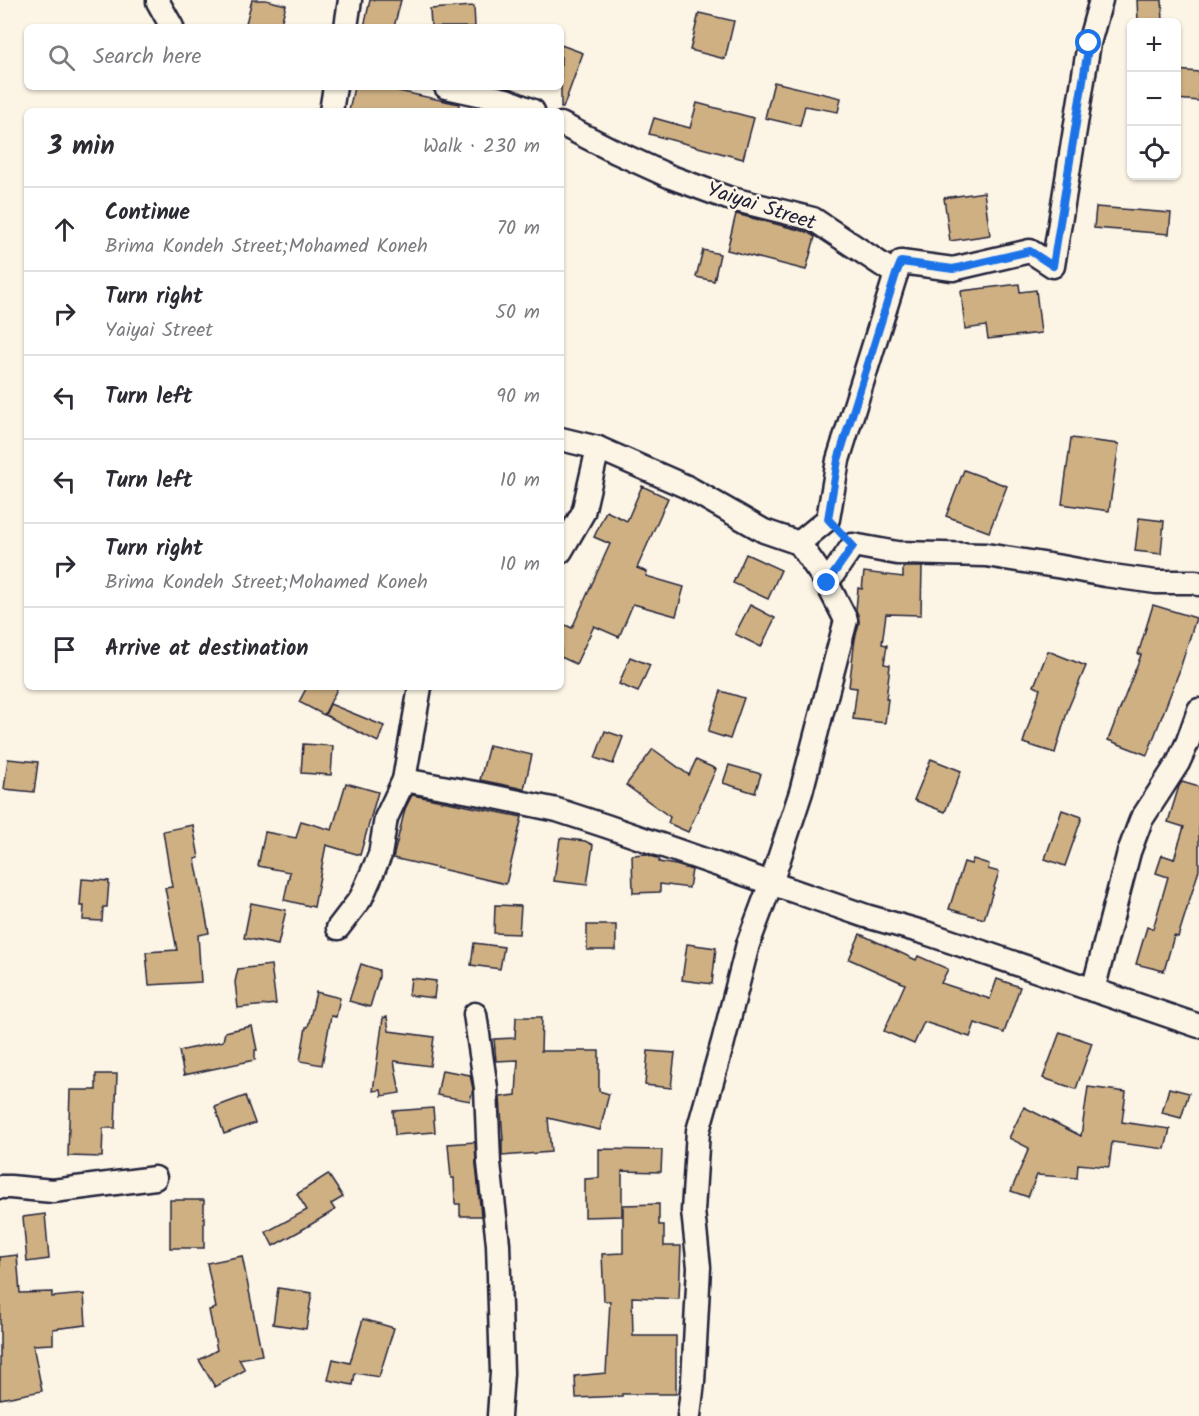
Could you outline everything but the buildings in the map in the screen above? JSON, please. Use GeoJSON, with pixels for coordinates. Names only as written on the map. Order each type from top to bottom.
{"type":"FeatureCollection","features":[{"type":"Feature","properties":{"kind":"street"},"geometry":{"type":"LineString","coordinates":[[158,0],[170,24]]}},
{"type":"Feature","properties":{"kind":"street"},"geometry":{"type":"LineString","coordinates":[[346,24],[350,0]]}},
{"type":"Feature","properties":{"kind":"street"},"geometry":{"type":"LineString","coordinates":[[800,543],[828,519],[838,460],[901,262],[953,269],[1030,251],[1053,266],[1089,43],[1101,0]]}},
{"type":"Feature","properties":{"kind":"street"},"geometry":{"type":"LineString","coordinates":[[332,108],[334,90]]}},
{"type":"Feature","properties":{"kind":"street"},"geometry":{"type":"LineString","coordinates":[[460,90],[506,100],[526,108]]}},
{"type":"Feature","properties":{"kind":"street","name":"Yaiyai Street"},"geometry":{"type":"LineString","coordinates":[[564,126],[671,177],[728,198],[813,219],[896,274]]}},
{"type":"Feature","properties":{"kind":"street"},"geometry":{"type":"LineString","coordinates":[[564,440],[598,448],[687,487],[764,531],[800,543],[827,583],[846,620],[801,792],[748,944],[698,1131],[693,1211],[699,1267],[689,1416]]}},
{"type":"Feature","properties":{"kind":"street"},"geometry":{"type":"LineString","coordinates":[[564,546],[583,513],[598,448]]}},
{"type":"Feature","properties":{"kind":"street"},"geometry":{"type":"LineString","coordinates":[[828,519],[853,546],[897,553],[987,555],[1116,577],[1199,584]]}},
{"type":"Feature","properties":{"kind":"street"},"geometry":{"type":"LineString","coordinates":[[827,583],[853,546]]}},
{"type":"Feature","properties":{"kind":"street"},"geometry":{"type":"LineString","coordinates":[[338,928],[361,898],[380,855],[386,818],[404,780],[419,690]]}},
{"type":"Feature","properties":{"kind":"street"},"geometry":{"type":"LineString","coordinates":[[1093,990],[1129,852],[1141,820],[1178,763],[1199,710]]}},
{"type":"Feature","properties":{"kind":"street"},"geometry":{"type":"LineString","coordinates":[[404,780],[558,810],[866,916],[926,933],[1199,1026]]}},
{"type":"Feature","properties":{"kind":"street"},"geometry":{"type":"LineString","coordinates":[[475,1014],[486,1088],[489,1163],[498,1244],[501,1373],[499,1416]]}},
{"type":"Feature","properties":{"kind":"street"},"geometry":{"type":"LineString","coordinates":[[0,1187],[53,1191],[155,1178]]}},
{"type":"Feature","properties":{"kind":"route"},"geometry":{"type":"LineString","coordinates":[[827,583],[853,546],[828,519],[838,460],[901,262],[953,269],[1030,251],[1053,266],[1089,43]]}}]}
